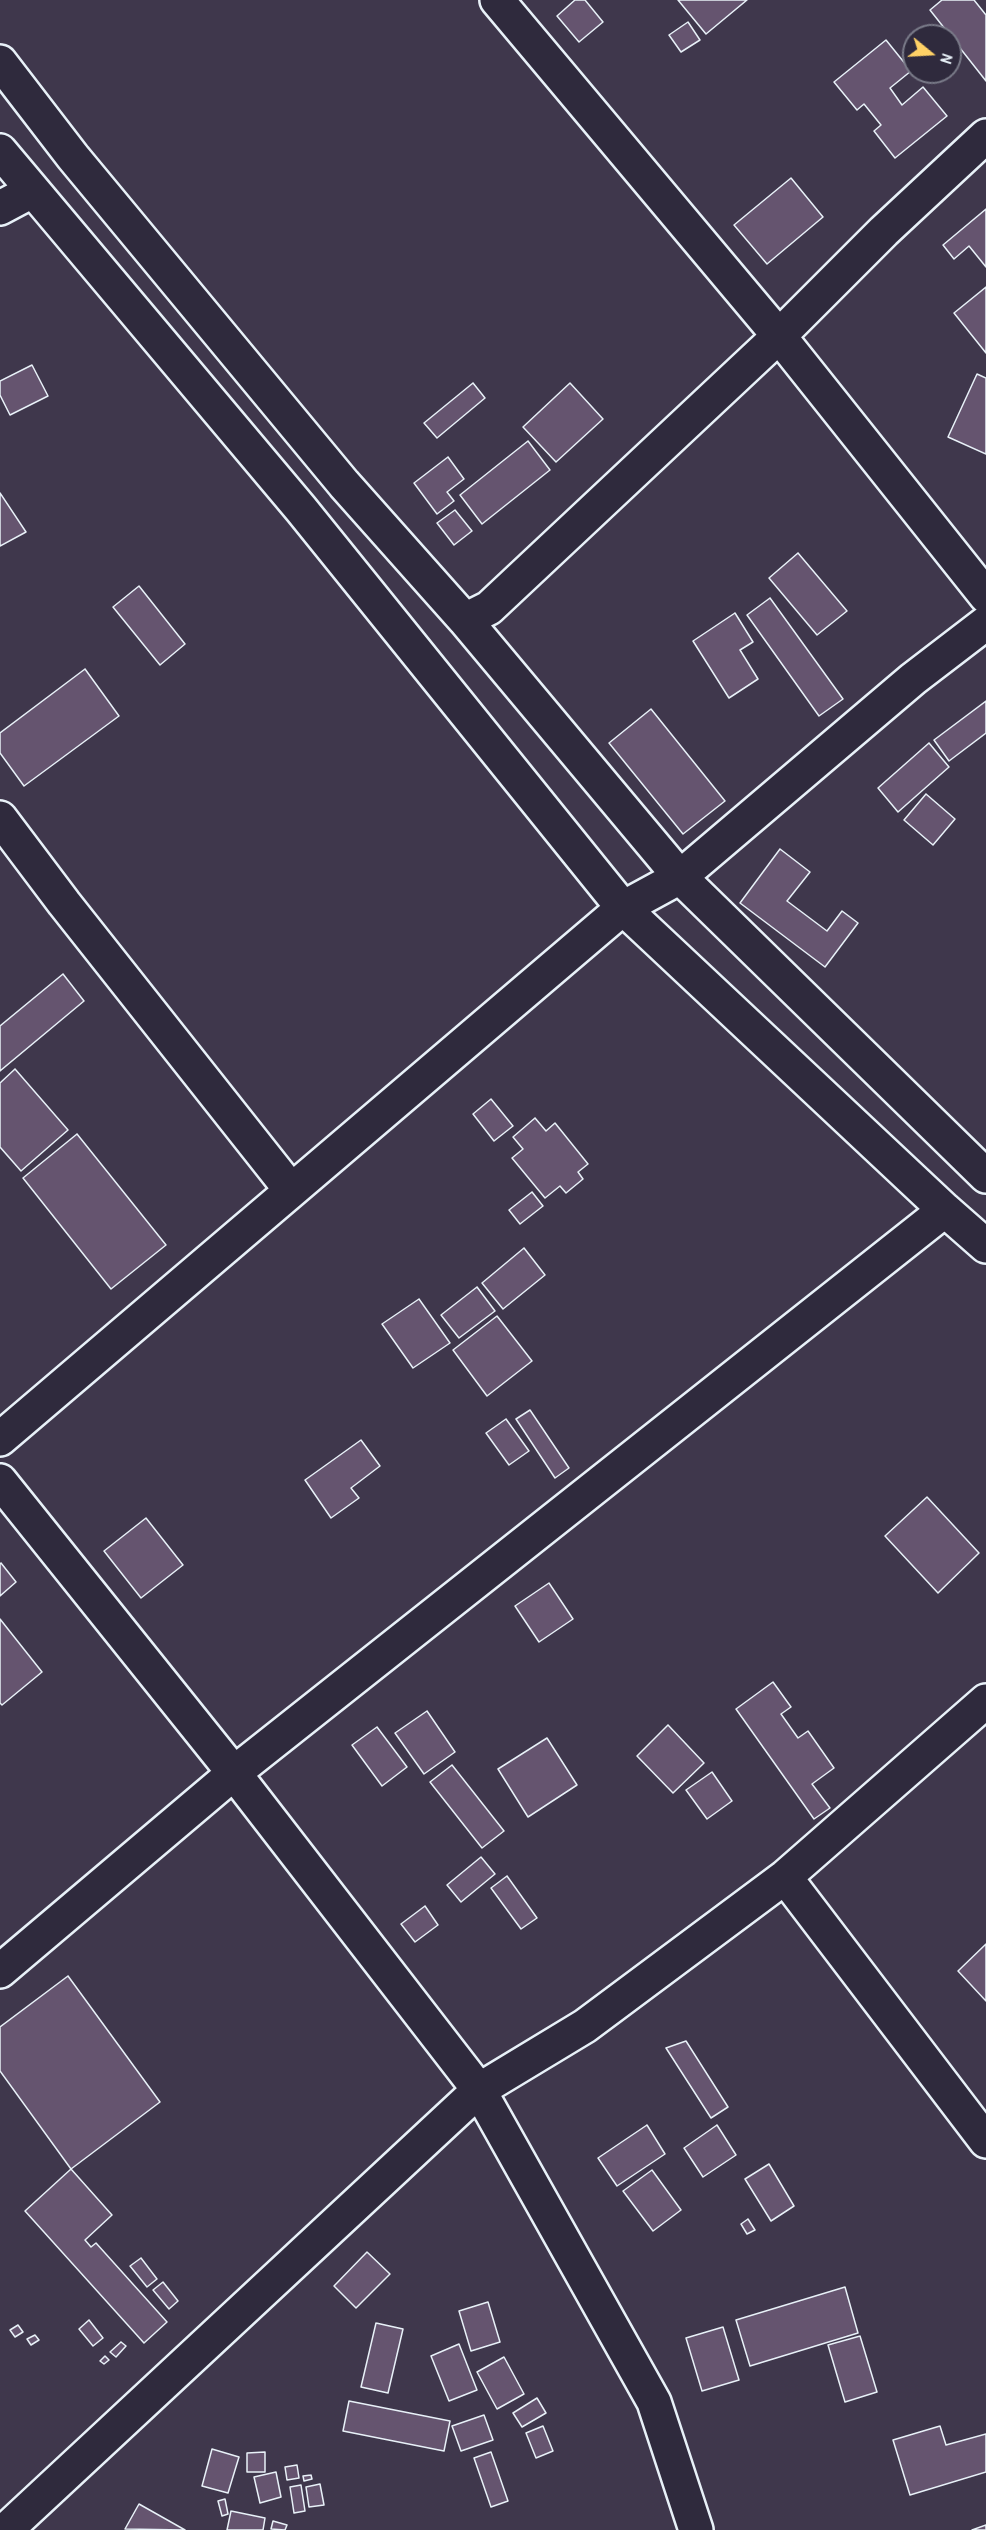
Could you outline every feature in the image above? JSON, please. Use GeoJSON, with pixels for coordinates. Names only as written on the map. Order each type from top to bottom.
{"type":"FeatureCollection","features":[{"type":"Feature","properties":{"kind":"street"},"geometry":{"type":"LineString","coordinates":[[497,0],[779,336],[986,596]]}},
{"type":"Feature","properties":{"kind":"street"},"geometry":{"type":"LineString","coordinates":[[0,62],[73,157],[344,484],[465,620],[680,877],[986,1176]]}},
{"type":"Feature","properties":{"kind":"street"},"geometry":{"type":"LineString","coordinates":[[465,620],[489,608],[779,336],[884,231],[986,136]]}},
{"type":"Feature","properties":{"kind":"street"},"geometry":{"type":"LineString","coordinates":[[0,151],[301,509],[623,908],[986,1246]]}},
{"type":"Feature","properties":{"kind":"street"},"geometry":{"type":"LineString","coordinates":[[0,208],[32,191]]}},
{"type":"Feature","properties":{"kind":"street"},"geometry":{"type":"LineString","coordinates":[[0,1439],[623,908],[680,877],[913,679],[986,623]]}},
{"type":"Feature","properties":{"kind":"street"},"geometry":{"type":"LineString","coordinates":[[0,818],[71,912],[291,1190]]}},
{"type":"Feature","properties":{"kind":"street"},"geometry":{"type":"LineString","coordinates":[[0,1971],[234,1773],[945,1210]]}},
{"type":"Feature","properties":{"kind":"street"},"geometry":{"type":"LineString","coordinates":[[0,1481],[234,1773],[479,2090],[654,2402],[696,2530]]}},
{"type":"Feature","properties":{"kind":"street"},"geometry":{"type":"LineString","coordinates":[[6,2530],[479,2090],[585,2026],[785,1877],[986,1701]]}},
{"type":"Feature","properties":{"kind":"street"},"geometry":{"type":"LineString","coordinates":[[785,1877],[986,2140]]}},
{"type":"Feature","properties":{"kind":"building"},"geometry":{"type":"Polygon","coordinates":[[[575,0],[585,0],[603,22],[579,42],[557,16],[575,0]]]}},
{"type":"Feature","properties":{"kind":"building"},"geometry":{"type":"Polygon","coordinates":[[[678,0],[747,0],[706,34],[678,0]]]}},
{"type":"Feature","properties":{"kind":"building"},"geometry":{"type":"Polygon","coordinates":[[[942,0],[974,0],[986,15],[986,81],[962,51],[962,24],[941,24],[930,10],[942,0]]]}},
{"type":"Feature","properties":{"kind":"building"},"geometry":{"type":"Polygon","coordinates":[[[688,22],[700,40],[681,52],[669,35],[688,22]]]}},
{"type":"Feature","properties":{"kind":"building"},"geometry":{"type":"Polygon","coordinates":[[[886,40],[902,60],[902,78],[890,88],[902,105],[923,87],[947,116],[895,158],[874,131],[881,125],[864,104],[857,110],[834,82],[886,40]]]}},
{"type":"Feature","properties":{"kind":"building"},"geometry":{"type":"Polygon","coordinates":[[[791,178],[823,217],[767,264],[734,225],[791,178]]]}},
{"type":"Feature","properties":{"kind":"building"},"geometry":{"type":"Polygon","coordinates":[[[986,209],[986,267],[969,246],[954,259],[943,245],[986,209]]]}},
{"type":"Feature","properties":{"kind":"building"},"geometry":{"type":"Polygon","coordinates":[[[986,287],[986,353],[954,313],[986,287]]]}},
{"type":"Feature","properties":{"kind":"building"},"geometry":{"type":"Polygon","coordinates":[[[32,365],[48,396],[10,415],[0,395],[0,381],[32,365]]]}},
{"type":"Feature","properties":{"kind":"building"},"geometry":{"type":"Polygon","coordinates":[[[977,374],[986,378],[986,454],[948,437],[977,374]]]}},
{"type":"Feature","properties":{"kind":"building"},"geometry":{"type":"Polygon","coordinates":[[[473,383],[485,398],[437,438],[424,423],[473,383]]]}},
{"type":"Feature","properties":{"kind":"building"},"geometry":{"type":"Polygon","coordinates":[[[570,383],[603,419],[556,462],[523,427],[570,383]]]}},
{"type":"Feature","properties":{"kind":"building"},"geometry":{"type":"Polygon","coordinates":[[[528,441],[550,470],[482,524],[460,495],[528,441]]]}},
{"type":"Feature","properties":{"kind":"building"},"geometry":{"type":"Polygon","coordinates":[[[448,457],[464,479],[447,492],[454,501],[437,514],[414,483],[448,457]]]}},
{"type":"Feature","properties":{"kind":"building"},"geometry":{"type":"Polygon","coordinates":[[[0,493],[26,532],[0,546],[0,493]]]}},
{"type":"Feature","properties":{"kind":"building"},"geometry":{"type":"Polygon","coordinates":[[[455,510],[472,531],[454,545],[437,523],[455,510]]]}},
{"type":"Feature","properties":{"kind":"building"},"geometry":{"type":"Polygon","coordinates":[[[798,553],[847,611],[817,635],[769,578],[798,553]]]}},
{"type":"Feature","properties":{"kind":"building"},"geometry":{"type":"Polygon","coordinates":[[[139,586],[185,644],[160,665],[113,607],[139,586]]]}},
{"type":"Feature","properties":{"kind":"building"},"geometry":{"type":"Polygon","coordinates":[[[770,598],[843,699],[819,716],[747,615],[770,598]]]}},
{"type":"Feature","properties":{"kind":"building"},"geometry":{"type":"Polygon","coordinates":[[[735,613],[753,642],[740,650],[758,679],[729,698],[693,641],[735,613]]]}},
{"type":"Feature","properties":{"kind":"building"},"geometry":{"type":"Polygon","coordinates":[[[85,669],[119,716],[24,786],[0,753],[0,733],[85,669]]]}},
{"type":"Feature","properties":{"kind":"building"},"geometry":{"type":"Polygon","coordinates":[[[986,701],[986,733],[949,761],[934,740],[986,701]]]}},
{"type":"Feature","properties":{"kind":"building"},"geometry":{"type":"Polygon","coordinates":[[[651,709],[725,801],[683,834],[609,743],[651,709]]]}},
{"type":"Feature","properties":{"kind":"building"},"geometry":{"type":"Polygon","coordinates":[[[929,743],[949,767],[898,812],[878,788],[929,743]]]}},
{"type":"Feature","properties":{"kind":"building"},"geometry":{"type":"Polygon","coordinates":[[[926,794],[955,819],[933,845],[904,820],[926,794]]]}},
{"type":"Feature","properties":{"kind":"building"},"geometry":{"type":"Polygon","coordinates":[[[780,849],[810,872],[787,901],[827,931],[842,911],[858,923],[825,967],[740,903],[780,849]]]}},
{"type":"Feature","properties":{"kind":"building"},"geometry":{"type":"Polygon","coordinates":[[[63,974],[84,1001],[0,1071],[0,1026],[63,974]]]}},
{"type":"Feature","properties":{"kind":"building"},"geometry":{"type":"Polygon","coordinates":[[[15,1069],[68,1130],[21,1171],[0,1147],[0,1083],[15,1069]]]}},
{"type":"Feature","properties":{"kind":"building"},"geometry":{"type":"Polygon","coordinates":[[[491,1099],[513,1126],[494,1141],[473,1114],[491,1099]]]}},
{"type":"Feature","properties":{"kind":"building"},"geometry":{"type":"Polygon","coordinates":[[[535,1118],[546,1131],[555,1123],[588,1164],[578,1172],[583,1179],[566,1193],[560,1186],[545,1198],[512,1158],[523,1149],[513,1137],[535,1118]]]}},
{"type":"Feature","properties":{"kind":"building"},"geometry":{"type":"Polygon","coordinates":[[[77,1134],[166,1245],[111,1289],[23,1178],[77,1134]]]}},
{"type":"Feature","properties":{"kind":"building"},"geometry":{"type":"Polygon","coordinates":[[[532,1192],[543,1206],[520,1224],[509,1210],[532,1192]]]}},
{"type":"Feature","properties":{"kind":"building"},"geometry":{"type":"Polygon","coordinates":[[[524,1248],[545,1275],[503,1309],[482,1283],[524,1248]]]}},
{"type":"Feature","properties":{"kind":"building"},"geometry":{"type":"Polygon","coordinates":[[[477,1287],[495,1311],[459,1338],[441,1315],[477,1287]]]}},
{"type":"Feature","properties":{"kind":"building"},"geometry":{"type":"Polygon","coordinates":[[[419,1299],[450,1343],[413,1368],[382,1324],[419,1299]]]}},
{"type":"Feature","properties":{"kind":"building"},"geometry":{"type":"Polygon","coordinates":[[[497,1316],[532,1361],[487,1396],[453,1350],[497,1316]]]}},
{"type":"Feature","properties":{"kind":"building"},"geometry":{"type":"Polygon","coordinates":[[[530,1410],[569,1468],[555,1478],[516,1419],[530,1410]]]}},
{"type":"Feature","properties":{"kind":"building"},"geometry":{"type":"Polygon","coordinates":[[[506,1419],[529,1451],[509,1465],[486,1433],[506,1419]]]}},
{"type":"Feature","properties":{"kind":"building"},"geometry":{"type":"Polygon","coordinates":[[[361,1440],[380,1466],[351,1488],[359,1498],[331,1518],[305,1480],[361,1440]]]}},
{"type":"Feature","properties":{"kind":"building"},"geometry":{"type":"Polygon","coordinates":[[[927,1497],[979,1553],[938,1593],[885,1536],[927,1497]]]}},
{"type":"Feature","properties":{"kind":"building"},"geometry":{"type":"Polygon","coordinates":[[[146,1518],[183,1565],[141,1598],[104,1551],[146,1518]]]}},
{"type":"Feature","properties":{"kind":"building"},"geometry":{"type":"Polygon","coordinates":[[[0,1564],[16,1582],[0,1596],[0,1564]]]}},
{"type":"Feature","properties":{"kind":"building"},"geometry":{"type":"Polygon","coordinates":[[[549,1583],[573,1619],[539,1642],[515,1606],[549,1583]]]}},
{"type":"Feature","properties":{"kind":"building"},"geometry":{"type":"Polygon","coordinates":[[[0,1619],[42,1672],[2,1705],[0,1703],[0,1619]]]}},
{"type":"Feature","properties":{"kind":"building"},"geometry":{"type":"Polygon","coordinates":[[[773,1682],[791,1707],[781,1714],[798,1738],[808,1731],[834,1768],[812,1784],[830,1808],[814,1819],[736,1709],[773,1682]]]}},
{"type":"Feature","properties":{"kind":"building"},"geometry":{"type":"Polygon","coordinates":[[[427,1711],[455,1752],[424,1774],[395,1733],[427,1711]]]}},
{"type":"Feature","properties":{"kind":"building"},"geometry":{"type":"Polygon","coordinates":[[[668,1725],[704,1763],[673,1793],[637,1756],[668,1725]]]}},
{"type":"Feature","properties":{"kind":"building"},"geometry":{"type":"Polygon","coordinates":[[[377,1727],[407,1767],[382,1786],[352,1745],[377,1727]]]}},
{"type":"Feature","properties":{"kind":"building"},"geometry":{"type":"Polygon","coordinates":[[[547,1738],[577,1785],[528,1817],[498,1769],[547,1738]]]}},
{"type":"Feature","properties":{"kind":"building"},"geometry":{"type":"Polygon","coordinates":[[[452,1765],[504,1831],[482,1848],[430,1782],[452,1765]]]}},
{"type":"Feature","properties":{"kind":"building"},"geometry":{"type":"Polygon","coordinates":[[[712,1772],[732,1801],[707,1819],[686,1790],[712,1772]]]}},
{"type":"Feature","properties":{"kind":"building"},"geometry":{"type":"Polygon","coordinates":[[[481,1857],[495,1874],[461,1902],[447,1885],[481,1857]]]}},
{"type":"Feature","properties":{"kind":"building"},"geometry":{"type":"Polygon","coordinates":[[[507,1876],[537,1918],[521,1929],[491,1888],[507,1876]]]}},
{"type":"Feature","properties":{"kind":"building"},"geometry":{"type":"Polygon","coordinates":[[[425,1906],[438,1925],[415,1942],[401,1924],[425,1906]]]}},
{"type":"Feature","properties":{"kind":"building"},"geometry":{"type":"Polygon","coordinates":[[[986,1944],[986,2001],[958,1971],[986,1944]]]}},
{"type":"Feature","properties":{"kind":"building"},"geometry":{"type":"Polygon","coordinates":[[[68,1976],[160,2102],[71,2169],[0,2071],[0,2027],[68,1976]]]}},
{"type":"Feature","properties":{"kind":"building"},"geometry":{"type":"Polygon","coordinates":[[[686,2041],[728,2107],[711,2118],[666,2048],[686,2041]]]}},
{"type":"Feature","properties":{"kind":"building"},"geometry":{"type":"Polygon","coordinates":[[[647,2125],[665,2154],[617,2186],[598,2158],[647,2125]]]}},
{"type":"Feature","properties":{"kind":"building"},"geometry":{"type":"Polygon","coordinates":[[[717,2125],[736,2155],[703,2177],[684,2148],[717,2125]]]}},
{"type":"Feature","properties":{"kind":"building"},"geometry":{"type":"Polygon","coordinates":[[[769,2164],[794,2206],[771,2221],[745,2179],[769,2164]]]}},
{"type":"Feature","properties":{"kind":"building"},"geometry":{"type":"Polygon","coordinates":[[[71,2169],[112,2215],[85,2240],[91,2247],[96,2243],[167,2322],[144,2343],[25,2211],[71,2169]]]}},
{"type":"Feature","properties":{"kind":"building"},"geometry":{"type":"Polygon","coordinates":[[[652,2170],[681,2210],[653,2231],[623,2191],[652,2170]]]}},
{"type":"Feature","properties":{"kind":"building"},"geometry":{"type":"Polygon","coordinates":[[[748,2219],[755,2230],[747,2234],[741,2224],[748,2219]]]}},
{"type":"Feature","properties":{"kind":"building"},"geometry":{"type":"Polygon","coordinates":[[[367,2252],[390,2274],[356,2308],[334,2286],[367,2252]]]}},
{"type":"Feature","properties":{"kind":"building"},"geometry":{"type":"Polygon","coordinates":[[[141,2258],[157,2279],[147,2287],[130,2266],[141,2258]]]}},
{"type":"Feature","properties":{"kind":"building"},"geometry":{"type":"Polygon","coordinates":[[[163,2282],[178,2301],[169,2309],[153,2290],[163,2282]]]}},
{"type":"Feature","properties":{"kind":"building"},"geometry":{"type":"Polygon","coordinates":[[[845,2287],[858,2333],[750,2366],[736,2320],[845,2287]]]}},
{"type":"Feature","properties":{"kind":"building"},"geometry":{"type":"Polygon","coordinates":[[[488,2302],[500,2342],[471,2351],[459,2311],[488,2302]]]}},
{"type":"Feature","properties":{"kind":"building"},"geometry":{"type":"Polygon","coordinates":[[[89,2320],[103,2338],[93,2346],[79,2329],[89,2320]]]}},
{"type":"Feature","properties":{"kind":"building"},"geometry":{"type":"Polygon","coordinates":[[[376,2323],[403,2329],[388,2393],[361,2387],[376,2323]]]}},
{"type":"Feature","properties":{"kind":"building"},"geometry":{"type":"Polygon","coordinates":[[[18,2325],[23,2332],[15,2337],[10,2330],[18,2325]]]}},
{"type":"Feature","properties":{"kind":"building"},"geometry":{"type":"Polygon","coordinates":[[[723,2327],[739,2380],[702,2391],[686,2338],[723,2327]]]}},
{"type":"Feature","properties":{"kind":"building"},"geometry":{"type":"Polygon","coordinates":[[[35,2335],[39,2340],[31,2345],[27,2339],[35,2335]]]}},
{"type":"Feature","properties":{"kind":"building"},"geometry":{"type":"Polygon","coordinates":[[[860,2336],[877,2392],[845,2402],[828,2345],[860,2336]]]}},
{"type":"Feature","properties":{"kind":"building"},"geometry":{"type":"Polygon","coordinates":[[[121,2342],[126,2346],[116,2357],[110,2352],[121,2342]]]}},
{"type":"Feature","properties":{"kind":"building"},"geometry":{"type":"Polygon","coordinates":[[[459,2344],[477,2390],[449,2401],[431,2356],[459,2344]]]}},
{"type":"Feature","properties":{"kind":"building"},"geometry":{"type":"Polygon","coordinates":[[[105,2356],[109,2360],[104,2364],[100,2361],[105,2356]]]}},
{"type":"Feature","properties":{"kind":"building"},"geometry":{"type":"Polygon","coordinates":[[[504,2357],[524,2394],[497,2409],[477,2372],[504,2357]]]}},
{"type":"Feature","properties":{"kind":"building"},"geometry":{"type":"Polygon","coordinates":[[[537,2398],[546,2413],[522,2427],[513,2413],[537,2398]]]}},
{"type":"Feature","properties":{"kind":"building"},"geometry":{"type":"Polygon","coordinates":[[[349,2401],[450,2421],[444,2451],[343,2431],[349,2401]]]}},
{"type":"Feature","properties":{"kind":"building"},"geometry":{"type":"Polygon","coordinates":[[[484,2415],[493,2440],[461,2451],[452,2426],[484,2415]]]}},
{"type":"Feature","properties":{"kind":"building"},"geometry":{"type":"Polygon","coordinates":[[[543,2426],[553,2451],[536,2458],[526,2433],[543,2426]]]}},
{"type":"Feature","properties":{"kind":"building"},"geometry":{"type":"Polygon","coordinates":[[[940,2426],[946,2445],[986,2434],[986,2472],[910,2495],[893,2440],[940,2426]]]}},
{"type":"Feature","properties":{"kind":"building"},"geometry":{"type":"Polygon","coordinates":[[[212,2449],[239,2457],[228,2493],[202,2486],[212,2449]]]}},
{"type":"Feature","properties":{"kind":"building"},"geometry":{"type":"Polygon","coordinates":[[[265,2452],[265,2472],[247,2472],[247,2453],[265,2452]]]}},
{"type":"Feature","properties":{"kind":"building"},"geometry":{"type":"Polygon","coordinates":[[[491,2452],[508,2501],[491,2507],[474,2458],[491,2452]]]}},
{"type":"Feature","properties":{"kind":"building"},"geometry":{"type":"Polygon","coordinates":[[[297,2465],[299,2478],[287,2480],[285,2467],[297,2465]]]}},
{"type":"Feature","properties":{"kind":"building"},"geometry":{"type":"Polygon","coordinates":[[[276,2472],[281,2497],[260,2503],[254,2477],[276,2472]]]}},
{"type":"Feature","properties":{"kind":"building"},"geometry":{"type":"Polygon","coordinates":[[[311,2475],[312,2479],[304,2481],[303,2476],[311,2475]]]}},
{"type":"Feature","properties":{"kind":"building"},"geometry":{"type":"Polygon","coordinates":[[[320,2484],[324,2505],[309,2507],[306,2487],[320,2484]]]}},
{"type":"Feature","properties":{"kind":"building"},"geometry":{"type":"Polygon","coordinates":[[[301,2485],[305,2511],[294,2513],[290,2487],[301,2485]]]}},
{"type":"Feature","properties":{"kind":"building"},"geometry":{"type":"Polygon","coordinates":[[[225,2499],[228,2514],[222,2516],[218,2501],[225,2499]]]}},
{"type":"Feature","properties":{"kind":"building"},"geometry":{"type":"Polygon","coordinates":[[[139,2504],[185,2530],[125,2529],[139,2504]]]}},
{"type":"Feature","properties":{"kind":"building"},"geometry":{"type":"Polygon","coordinates":[[[231,2511],[265,2518],[263,2530],[227,2530],[231,2511]]]}},
{"type":"Feature","properties":{"kind":"building"},"geometry":{"type":"Polygon","coordinates":[[[273,2521],[287,2525],[285,2530],[271,2529],[273,2521]]]}},
{"type":"Feature","properties":{"kind":"building"},"geometry":{"type":"Polygon","coordinates":[[[986,2525],[986,2530],[972,2530],[986,2525]]]}}]}
